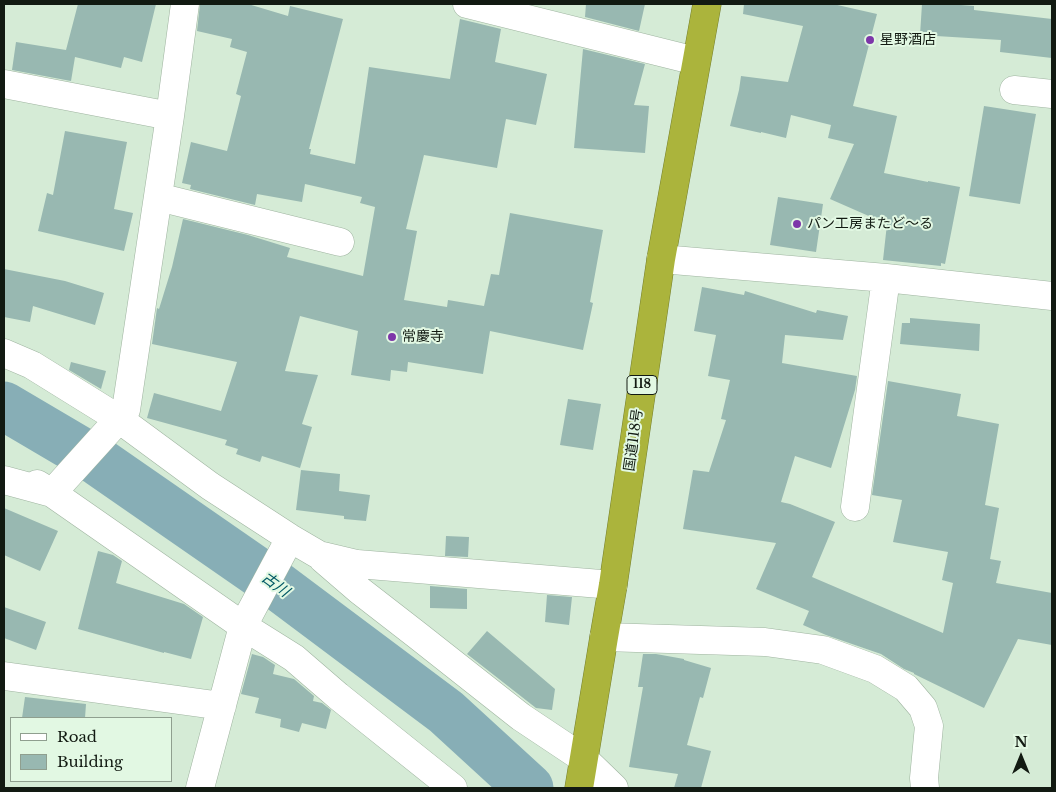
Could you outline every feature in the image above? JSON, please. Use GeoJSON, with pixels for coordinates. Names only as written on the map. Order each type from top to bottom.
{"type":"FeatureCollection","features":[{"type":"Feature","properties":{"kind":"highway","name":"国道118号"},"geometry":{"type":"LineString","coordinates":[[582,771],[613,585],[661,259],[707,4]]}},
{"type":"Feature","properties":{"kind":"street"},"geometry":{"type":"LineString","coordinates":[[52,493],[126,410],[185,4]]}},
{"type":"Feature","properties":{"kind":"street"},"geometry":{"type":"LineString","coordinates":[[467,4],[696,61]]}},
{"type":"Feature","properties":{"kind":"street"},"geometry":{"type":"LineString","coordinates":[[4,84],[170,116]]}},
{"type":"Feature","properties":{"kind":"street"},"geometry":{"type":"LineString","coordinates":[[1014,90],[1052,94]]}},
{"type":"Feature","properties":{"kind":"street"},"geometry":{"type":"LineString","coordinates":[[158,197],[340,242]]}},
{"type":"Feature","properties":{"kind":"street"},"geometry":{"type":"LineString","coordinates":[[661,259],[886,278],[1052,296]]}},
{"type":"Feature","properties":{"kind":"street"},"geometry":{"type":"LineString","coordinates":[[856,507],[886,278]]}},
{"type":"Feature","properties":{"kind":"street"},"geometry":{"type":"LineString","coordinates":[[4,352],[32,365],[119,420],[210,486],[319,555],[358,590],[521,718],[582,771],[614,788]]}},
{"type":"Feature","properties":{"kind":"street"},"geometry":{"type":"LineString","coordinates":[[4,463],[52,493],[243,626],[294,658],[338,696],[453,788]]}},
{"type":"Feature","properties":{"kind":"street"},"geometry":{"type":"LineString","coordinates":[[4,480],[52,493]]}},
{"type":"Feature","properties":{"kind":"street"},"geometry":{"type":"LineString","coordinates":[[200,788],[243,626],[290,538]]}},
{"type":"Feature","properties":{"kind":"street"},"geometry":{"type":"LineString","coordinates":[[319,555],[357,564],[613,585]]}},
{"type":"Feature","properties":{"kind":"street"},"geometry":{"type":"LineString","coordinates":[[604,637],[765,642],[823,650],[875,670],[906,688],[923,708],[930,726],[924,778],[926,788]]}},
{"type":"Feature","properties":{"kind":"street"},"geometry":{"type":"LineString","coordinates":[[4,676],[222,706]]}},
{"type":"Feature","properties":{"kind":"building"},"geometry":{"type":"Polygon","coordinates":[[[78,4],[156,4],[142,62],[124,57],[121,68],[75,57],[71,81],[12,70],[16,42],[66,50],[78,4]]]}},
{"type":"Feature","properties":{"kind":"building"},"geometry":{"type":"Polygon","coordinates":[[[200,4],[248,4],[288,16],[290,6],[343,19],[309,149],[311,149],[310,154],[355,164],[369,67],[450,79],[460,19],[501,29],[495,62],[547,74],[536,125],[506,119],[497,168],[424,155],[406,229],[417,231],[404,300],[447,307],[448,300],[484,306],[491,274],[499,275],[510,213],[603,230],[590,302],[593,303],[583,350],[490,331],[483,374],[408,362],[407,372],[391,370],[390,381],[351,375],[358,331],[300,316],[285,371],[318,375],[302,424],[312,427],[300,468],[262,456],[260,462],[236,454],[238,449],[225,445],[227,440],[147,418],[154,393],[221,411],[237,362],[152,344],[157,308],[159,309],[172,267],[183,219],[248,235],[290,248],[287,257],[363,276],[375,207],[360,203],[362,197],[305,184],[302,202],[257,194],[255,205],[190,189],[191,185],[182,183],[191,142],[227,151],[241,96],[236,94],[247,52],[230,47],[232,39],[197,31],[200,4]]]}},
{"type":"Feature","properties":{"kind":"building"},"geometry":{"type":"Polygon","coordinates":[[[586,4],[645,4],[639,31],[585,17],[586,4]]]}},
{"type":"Feature","properties":{"kind":"building"},"geometry":{"type":"Polygon","coordinates":[[[744,4],[833,4],[877,14],[853,106],[897,116],[884,173],[960,187],[945,264],[941,263],[941,266],[883,260],[887,224],[830,199],[854,144],[828,138],[831,125],[791,115],[786,138],[730,126],[741,76],[788,82],[803,26],[743,14],[744,4]]]}},
{"type":"Feature","properties":{"kind":"building"},"geometry":{"type":"Polygon","coordinates":[[[922,4],[974,6],[974,10],[1052,19],[1052,58],[1000,52],[1001,40],[920,35],[922,4]]]}},
{"type":"Feature","properties":{"kind":"building"},"geometry":{"type":"Polygon","coordinates":[[[583,49],[645,64],[634,105],[649,106],[645,153],[574,148],[583,49]]]}},
{"type":"Feature","properties":{"kind":"building"},"geometry":{"type":"Polygon","coordinates":[[[984,106],[1036,114],[1020,204],[969,196],[984,106]]]}},
{"type":"Feature","properties":{"kind":"building"},"geometry":{"type":"Polygon","coordinates":[[[65,131],[127,142],[114,209],[133,213],[124,251],[38,231],[47,193],[53,195],[65,131]]]}},
{"type":"Feature","properties":{"kind":"building","name":"パン工房またど～る"},"geometry":{"type":"Polygon","coordinates":[[[778,197],[823,204],[816,252],[770,245],[778,197]]]}},
{"type":"Feature","properties":{"kind":"building"},"geometry":{"type":"Polygon","coordinates":[[[4,269],[65,281],[104,293],[95,325],[33,306],[30,322],[4,317],[4,269]]]}},
{"type":"Feature","properties":{"kind":"building"},"geometry":{"type":"Polygon","coordinates":[[[702,287],[744,295],[745,291],[816,313],[817,310],[848,316],[843,340],[785,335],[782,363],[857,376],[855,390],[831,468],[795,456],[781,502],[835,522],[812,577],[943,633],[953,583],[942,580],[948,552],[893,542],[902,500],[872,495],[888,381],[961,394],[957,416],[999,424],[985,505],[999,508],[990,559],[1001,561],[996,583],[1052,593],[1052,645],[1018,639],[984,708],[904,669],[881,654],[803,625],[809,611],[756,589],[776,543],[683,529],[693,470],[709,472],[726,420],[721,419],[730,380],[708,376],[716,335],[694,331],[702,287]]]}},
{"type":"Feature","properties":{"kind":"building"},"geometry":{"type":"Polygon","coordinates":[[[910,318],[980,324],[979,351],[900,344],[902,323],[910,323],[910,318]]]}},
{"type":"Feature","properties":{"kind":"building"},"geometry":{"type":"Polygon","coordinates":[[[71,362],[106,371],[101,389],[69,370],[71,362]]]}},
{"type":"Feature","properties":{"kind":"building"},"geometry":{"type":"Polygon","coordinates":[[[568,399],[601,404],[593,450],[560,445],[568,399]]]}},
{"type":"Feature","properties":{"kind":"building"},"geometry":{"type":"Polygon","coordinates":[[[301,470],[340,474],[339,491],[370,495],[366,521],[344,519],[344,516],[296,510],[301,470]]]}},
{"type":"Feature","properties":{"kind":"building"},"geometry":{"type":"Polygon","coordinates":[[[4,508],[58,531],[40,571],[4,555],[4,508]]]}},
{"type":"Feature","properties":{"kind":"building"},"geometry":{"type":"Polygon","coordinates":[[[446,536],[469,537],[468,557],[445,556],[446,536]]]}},
{"type":"Feature","properties":{"kind":"building"},"geometry":{"type":"Polygon","coordinates":[[[98,551],[113,555],[122,561],[116,583],[184,604],[203,617],[191,659],[78,629],[98,551]]]}},
{"type":"Feature","properties":{"kind":"building"},"geometry":{"type":"Polygon","coordinates":[[[430,586],[467,589],[467,609],[430,608],[430,586]]]}},
{"type":"Feature","properties":{"kind":"building"},"geometry":{"type":"Polygon","coordinates":[[[547,595],[572,597],[569,625],[545,622],[547,595]]]}},
{"type":"Feature","properties":{"kind":"building"},"geometry":{"type":"Polygon","coordinates":[[[4,607],[46,622],[36,650],[4,638],[4,607]]]}},
{"type":"Feature","properties":{"kind":"building"},"geometry":{"type":"Polygon","coordinates":[[[487,631],[555,689],[552,710],[536,708],[467,654],[487,631]]]}},
{"type":"Feature","properties":{"kind":"building"},"geometry":{"type":"Polygon","coordinates":[[[252,654],[263,657],[275,665],[273,674],[294,679],[314,696],[313,701],[322,703],[331,710],[326,729],[302,723],[299,732],[280,727],[281,719],[255,713],[259,698],[241,694],[252,654]]]}},
{"type":"Feature","properties":{"kind":"building"},"geometry":{"type":"Polygon","coordinates":[[[643,654],[656,654],[684,659],[711,668],[703,698],[700,697],[687,745],[711,751],[701,788],[674,788],[678,774],[629,767],[643,687],[638,687],[643,654]]]}},
{"type":"Feature","properties":{"kind":"building"},"geometry":{"type":"Polygon","coordinates":[[[25,697],[86,704],[85,717],[22,717],[25,697]]]}},
{"type":"Feature","properties":{"kind":"waterway","name":"古川"},"geometry":{"type":"LineString","coordinates":[[4,406],[99,462],[275,584],[446,712],[529,788]]}},
{"type":"Feature","properties":{"kind":"place","name":"星野酒店"},"geometry":{"type":"Point","coordinates":[870,40]}},
{"type":"Feature","properties":{"kind":"place","name":"パン工房またど～る"},"geometry":{"type":"Point","coordinates":[797,224]}},
{"type":"Feature","properties":{"kind":"place","name":"常慶寺"},"geometry":{"type":"Point","coordinates":[392,337]}}]}
